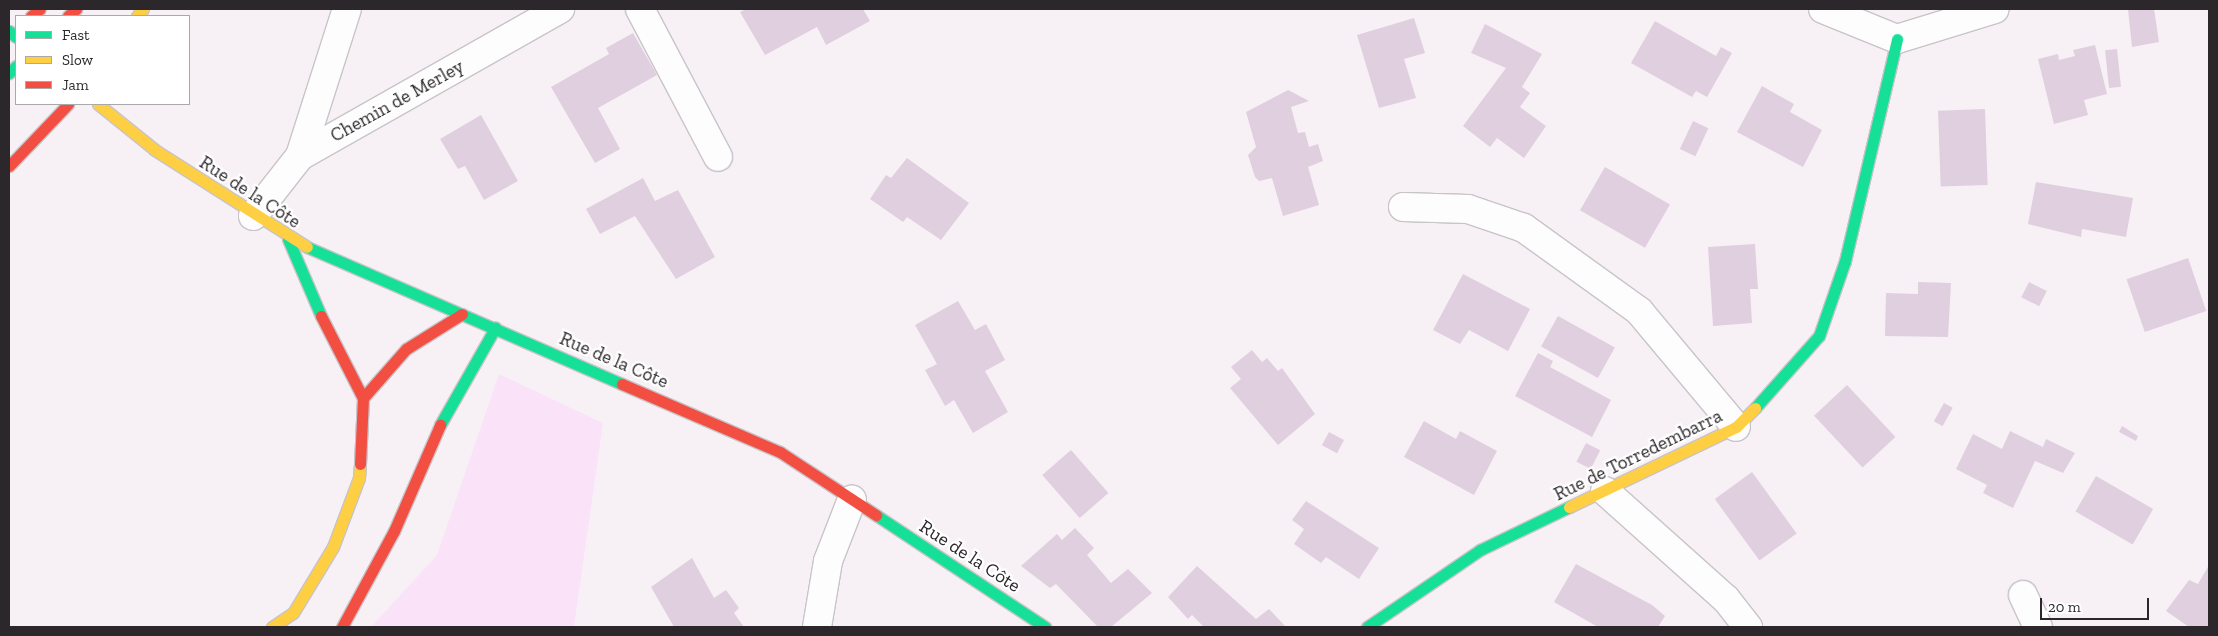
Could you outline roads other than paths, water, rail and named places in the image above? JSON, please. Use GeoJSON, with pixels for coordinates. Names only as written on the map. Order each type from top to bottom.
{"type":"FeatureCollection","features":[{"type":"Feature","properties":{"kind":"main road","name":"Rue de Torredembarra"},"geometry":{"type":"LineString","coordinates":[[1367,627],[1480,550],[1736,428],[1820,336],[1845,261],[1897,39]]}},
{"type":"Feature","properties":{"kind":"main road"},"geometry":{"type":"LineString","coordinates":[[9,166],[67,105]]}},
{"type":"Feature","properties":{"kind":"main road","name":"Rue de la Côte"},"geometry":{"type":"LineString","coordinates":[[99,105],[155,150],[288,239],[780,452],[1045,627]]}},
{"type":"Feature","properties":{"kind":"main road"},"geometry":{"type":"LineString","coordinates":[[272,627],[293,613],[333,547],[359,478],[363,398],[301,276],[288,239]]}},
{"type":"Feature","properties":{"kind":"main road"},"geometry":{"type":"LineString","coordinates":[[363,398],[406,349],[462,314]]}},
{"type":"Feature","properties":{"kind":"main road"},"geometry":{"type":"LineString","coordinates":[[342,627],[394,531],[452,399],[495,328]]}},
{"type":"Feature","properties":{"kind":"street"},"geometry":{"type":"LineString","coordinates":[[300,156],[347,9]]}},
{"type":"Feature","properties":{"kind":"street","name":"Chemin de Merley"},"geometry":{"type":"LineString","coordinates":[[253,216],[300,156],[560,9]]}},
{"type":"Feature","properties":{"kind":"street"},"geometry":{"type":"LineString","coordinates":[[640,9],[718,157]]}},
{"type":"Feature","properties":{"kind":"street"},"geometry":{"type":"LineString","coordinates":[[1822,9],[1897,39],[1995,9]]}},
{"type":"Feature","properties":{"kind":"street"},"geometry":{"type":"LineString","coordinates":[[1403,207],[1468,209],[1524,228],[1639,311],[1736,428]]}},
{"type":"Feature","properties":{"kind":"street"},"geometry":{"type":"LineString","coordinates":[[1605,491],[1726,600],[1748,627]]}},
{"type":"Feature","properties":{"kind":"street"},"geometry":{"type":"LineString","coordinates":[[817,627],[828,561],[852,500]]}},
{"type":"Feature","properties":{"kind":"street"},"geometry":{"type":"LineString","coordinates":[[2023,595],[2038,627]]}}]}
